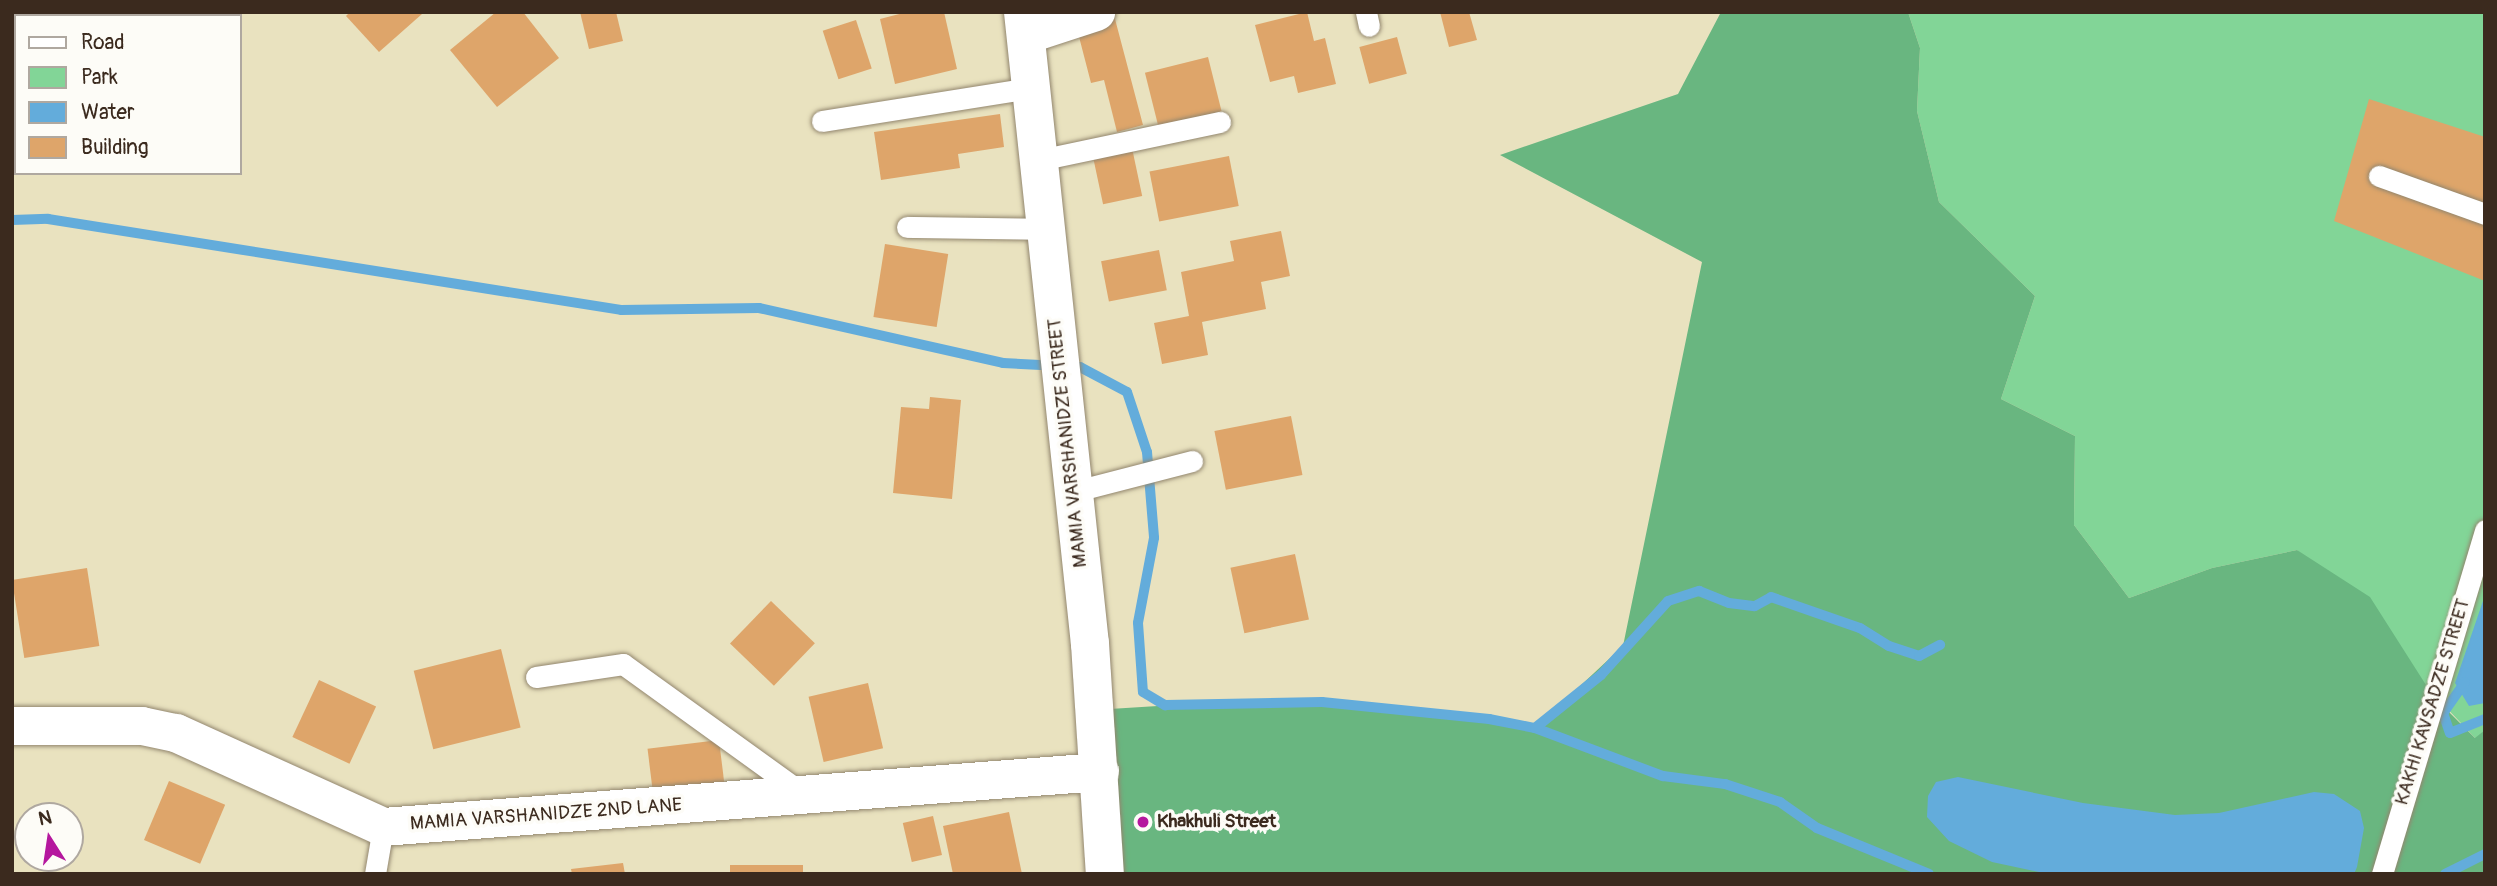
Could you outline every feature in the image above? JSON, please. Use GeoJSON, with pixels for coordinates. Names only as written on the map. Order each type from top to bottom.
{"type":"FeatureCollection","features":[{"type":"Feature","properties":{"kind":"street"},"geometry":{"type":"LineString","coordinates":[[1025,24],[1097,12]]}},
{"type":"Feature","properties":{"kind":"street","name":"MAMIA VARSHANIDZE STREET"},"geometry":{"type":"LineString","coordinates":[[1025,24],[1108,872]]}},
{"type":"Feature","properties":{"kind":"street","name":"MAMIA VARSHANIDZE 2ND LANE"},"geometry":{"type":"LineString","coordinates":[[12,726],[142,726],[176,733],[383,827],[1100,772]]}},
{"type":"Feature","properties":{"kind":"lane"},"geometry":{"type":"LineString","coordinates":[[822,121],[1031,88]]}},
{"type":"Feature","properties":{"kind":"lane"},"geometry":{"type":"LineString","coordinates":[[1039,160],[1220,122]]}},
{"type":"Feature","properties":{"kind":"lane"},"geometry":{"type":"LineString","coordinates":[[2379,176],[2485,214]]}},
{"type":"Feature","properties":{"kind":"lane"},"geometry":{"type":"LineString","coordinates":[[907,227],[1046,229]]}},
{"type":"Feature","properties":{"kind":"lane"},"geometry":{"type":"LineString","coordinates":[[1072,492],[1182,463]]}},
{"type":"Feature","properties":{"kind":"lane","name":"KAKHI KAVSADZE STREET"},"geometry":{"type":"LineString","coordinates":[[2382,874],[2485,530]]}},
{"type":"Feature","properties":{"kind":"lane"},"geometry":{"type":"LineString","coordinates":[[536,677],[622,664],[806,796]]}},
{"type":"Feature","properties":{"kind":"lane"},"geometry":{"type":"LineString","coordinates":[[375,874],[383,827]]}},
{"type":"Feature","properties":{"kind":"green space"},"geometry":{"type":"Polygon","coordinates":[[[1721,12],[1908,12],[1920,48],[1917,111],[1939,202],[2035,296],[2001,399],[2075,436],[2074,525],[2129,598],[2212,568],[2297,550],[2370,597],[2433,696],[2475,738],[2485,730],[2485,874],[1114,874],[1094,710],[1237,701],[1322,702],[1489,719],[1535,728],[1623,646],[1702,262],[1500,155],[1678,94],[1721,12]]]}},
{"type":"Feature","properties":{"kind":"green space"},"geometry":{"type":"Polygon","coordinates":[[[1908,12],[2485,12],[2485,730],[2476,739],[2297,550],[2212,568],[2129,598],[2074,525],[2075,436],[2001,399],[2035,296],[1939,202],[1917,111],[1920,48],[1908,12]]]}},
{"type":"Feature","properties":{"kind":"water"},"geometry":{"type":"Polygon","coordinates":[[[2485,595],[2485,703],[2469,706],[2455,683],[2485,595]]]}},
{"type":"Feature","properties":{"kind":"water"},"geometry":{"type":"Polygon","coordinates":[[[1958,777],[2083,803],[2175,815],[2219,813],[2314,792],[2334,794],[2360,811],[2364,828],[2354,874],[2048,874],[1992,862],[1949,841],[1927,817],[1928,796],[1936,782],[1958,777]]]}},
{"type":"Feature","properties":{"kind":"building"},"geometry":{"type":"Polygon","coordinates":[[[350,12],[422,14],[379,52],[346,16],[350,12]]]}},
{"type":"Feature","properties":{"kind":"building"},"geometry":{"type":"Polygon","coordinates":[[[496,12],[523,12],[559,58],[497,107],[450,50],[496,12]]]}},
{"type":"Feature","properties":{"kind":"building"},"geometry":{"type":"Polygon","coordinates":[[[580,12],[616,12],[623,41],[589,49],[580,12]]]}},
{"type":"Feature","properties":{"kind":"building"},"geometry":{"type":"Polygon","coordinates":[[[907,12],[944,12],[957,69],[895,84],[880,19],[907,12]]]}},
{"type":"Feature","properties":{"kind":"building"},"geometry":{"type":"Polygon","coordinates":[[[1307,12],[1314,41],[1325,38],[1336,84],[1298,93],[1294,76],[1270,82],[1255,25],[1307,12]]]}},
{"type":"Feature","properties":{"kind":"building"},"geometry":{"type":"Polygon","coordinates":[[[1440,12],[1469,12],[1477,40],[1449,47],[1440,12]]]}},
{"type":"Feature","properties":{"kind":"building"},"geometry":{"type":"Polygon","coordinates":[[[1115,19],[1143,125],[1117,132],[1104,80],[1091,83],[1077,29],[1115,19]]]}},
{"type":"Feature","properties":{"kind":"building"},"geometry":{"type":"Polygon","coordinates":[[[856,20],[872,69],[838,79],[823,31],[856,20]]]}},
{"type":"Feature","properties":{"kind":"building"},"geometry":{"type":"Polygon","coordinates":[[[1397,37],[1407,74],[1369,84],[1359,47],[1397,37]]]}},
{"type":"Feature","properties":{"kind":"building"},"geometry":{"type":"Polygon","coordinates":[[[1208,57],[1222,111],[1158,127],[1145,73],[1208,57]]]}},
{"type":"Feature","properties":{"kind":"building"},"geometry":{"type":"Polygon","coordinates":[[[2369,99],[2485,137],[2485,281],[2334,221],[2369,99]]]}},
{"type":"Feature","properties":{"kind":"building"},"geometry":{"type":"Polygon","coordinates":[[[1000,114],[1004,147],[958,154],[960,168],[881,180],[874,132],[1000,114]]]}},
{"type":"Feature","properties":{"kind":"building"},"geometry":{"type":"Polygon","coordinates":[[[1132,148],[1142,196],[1103,204],[1093,156],[1132,148]]]}},
{"type":"Feature","properties":{"kind":"building"},"geometry":{"type":"Polygon","coordinates":[[[1229,156],[1239,206],[1159,222],[1149,171],[1229,156]]]}},
{"type":"Feature","properties":{"kind":"building"},"geometry":{"type":"Polygon","coordinates":[[[1281,231],[1290,276],[1261,282],[1266,309],[1202,322],[1208,355],[1162,364],[1154,323],[1189,316],[1181,272],[1234,261],[1230,241],[1281,231]]]}},
{"type":"Feature","properties":{"kind":"building"},"geometry":{"type":"Polygon","coordinates":[[[885,244],[948,254],[937,327],[873,317],[885,244]]]}},
{"type":"Feature","properties":{"kind":"building"},"geometry":{"type":"Polygon","coordinates":[[[1159,250],[1167,290],[1109,302],[1101,261],[1159,250]]]}},
{"type":"Feature","properties":{"kind":"building"},"geometry":{"type":"Polygon","coordinates":[[[930,397],[961,400],[952,499],[893,493],[901,407],[929,409],[930,397]]]}},
{"type":"Feature","properties":{"kind":"building"},"geometry":{"type":"Polygon","coordinates":[[[1291,416],[1302,475],[1226,490],[1214,431],[1291,416]]]}},
{"type":"Feature","properties":{"kind":"building"},"geometry":{"type":"Polygon","coordinates":[[[1295,554],[1309,620],[1244,633],[1230,568],[1295,554]]]}},
{"type":"Feature","properties":{"kind":"building"},"geometry":{"type":"Polygon","coordinates":[[[87,568],[99,646],[24,658],[12,580],[87,568]]]}},
{"type":"Feature","properties":{"kind":"building"},"geometry":{"type":"Polygon","coordinates":[[[771,601],[815,643],[774,686],[730,643],[771,601]]]}},
{"type":"Feature","properties":{"kind":"building"},"geometry":{"type":"Polygon","coordinates":[[[501,649],[521,728],[433,749],[414,671],[501,649]]]}},
{"type":"Feature","properties":{"kind":"building"},"geometry":{"type":"Polygon","coordinates":[[[319,680],[376,707],[349,764],[292,737],[319,680]]]}},
{"type":"Feature","properties":{"kind":"building"},"geometry":{"type":"Polygon","coordinates":[[[868,683],[883,748],[824,762],[809,697],[868,683]]]}},
{"type":"Feature","properties":{"kind":"building"},"geometry":{"type":"Polygon","coordinates":[[[719,740],[725,787],[653,795],[648,749],[719,740]]]}},
{"type":"Feature","properties":{"kind":"building"},"geometry":{"type":"Polygon","coordinates":[[[169,781],[225,805],[200,864],[144,840],[169,781]]]}},
{"type":"Feature","properties":{"kind":"building"},"geometry":{"type":"Polygon","coordinates":[[[1009,812],[1022,874],[953,874],[943,826],[1009,812]]]}},
{"type":"Feature","properties":{"kind":"building"},"geometry":{"type":"Polygon","coordinates":[[[933,816],[942,855],[912,862],[903,823],[933,816]]]}},
{"type":"Feature","properties":{"kind":"building"},"geometry":{"type":"Polygon","coordinates":[[[623,863],[625,874],[572,874],[571,869],[623,863]]]}},
{"type":"Feature","properties":{"kind":"building"},"geometry":{"type":"Polygon","coordinates":[[[730,865],[803,865],[803,874],[730,874],[730,865]]]}},
{"type":"Feature","properties":{"kind":"waterway"},"geometry":{"type":"LineString","coordinates":[[12,220],[48,219],[621,310],[759,308],[1003,363],[1080,367],[1127,392],[1147,452],[1154,538],[1138,623],[1143,692],[1165,705],[1322,702],[1489,719],[1535,728],[1663,776],[1725,784],[1780,802],[1817,828],[1929,874]]}},
{"type":"Feature","properties":{"kind":"waterway"},"geometry":{"type":"LineString","coordinates":[[1535,728],[1601,675],[1668,601],[1699,591],[1729,603],[1755,606],[1771,597],[1860,628],[1889,646],[1919,656],[1940,645]]}},
{"type":"Feature","properties":{"kind":"waterway"},"geometry":{"type":"LineString","coordinates":[[2465,682],[2443,713],[2450,733],[2485,719]]}},
{"type":"Feature","properties":{"kind":"waterway"},"geometry":{"type":"LineString","coordinates":[[2445,874],[2485,854]]}},
{"type":"Feature","properties":{"kind":"place","name":"Khakhuli Street"},"geometry":{"type":"Point","coordinates":[1143,822]}}]}
